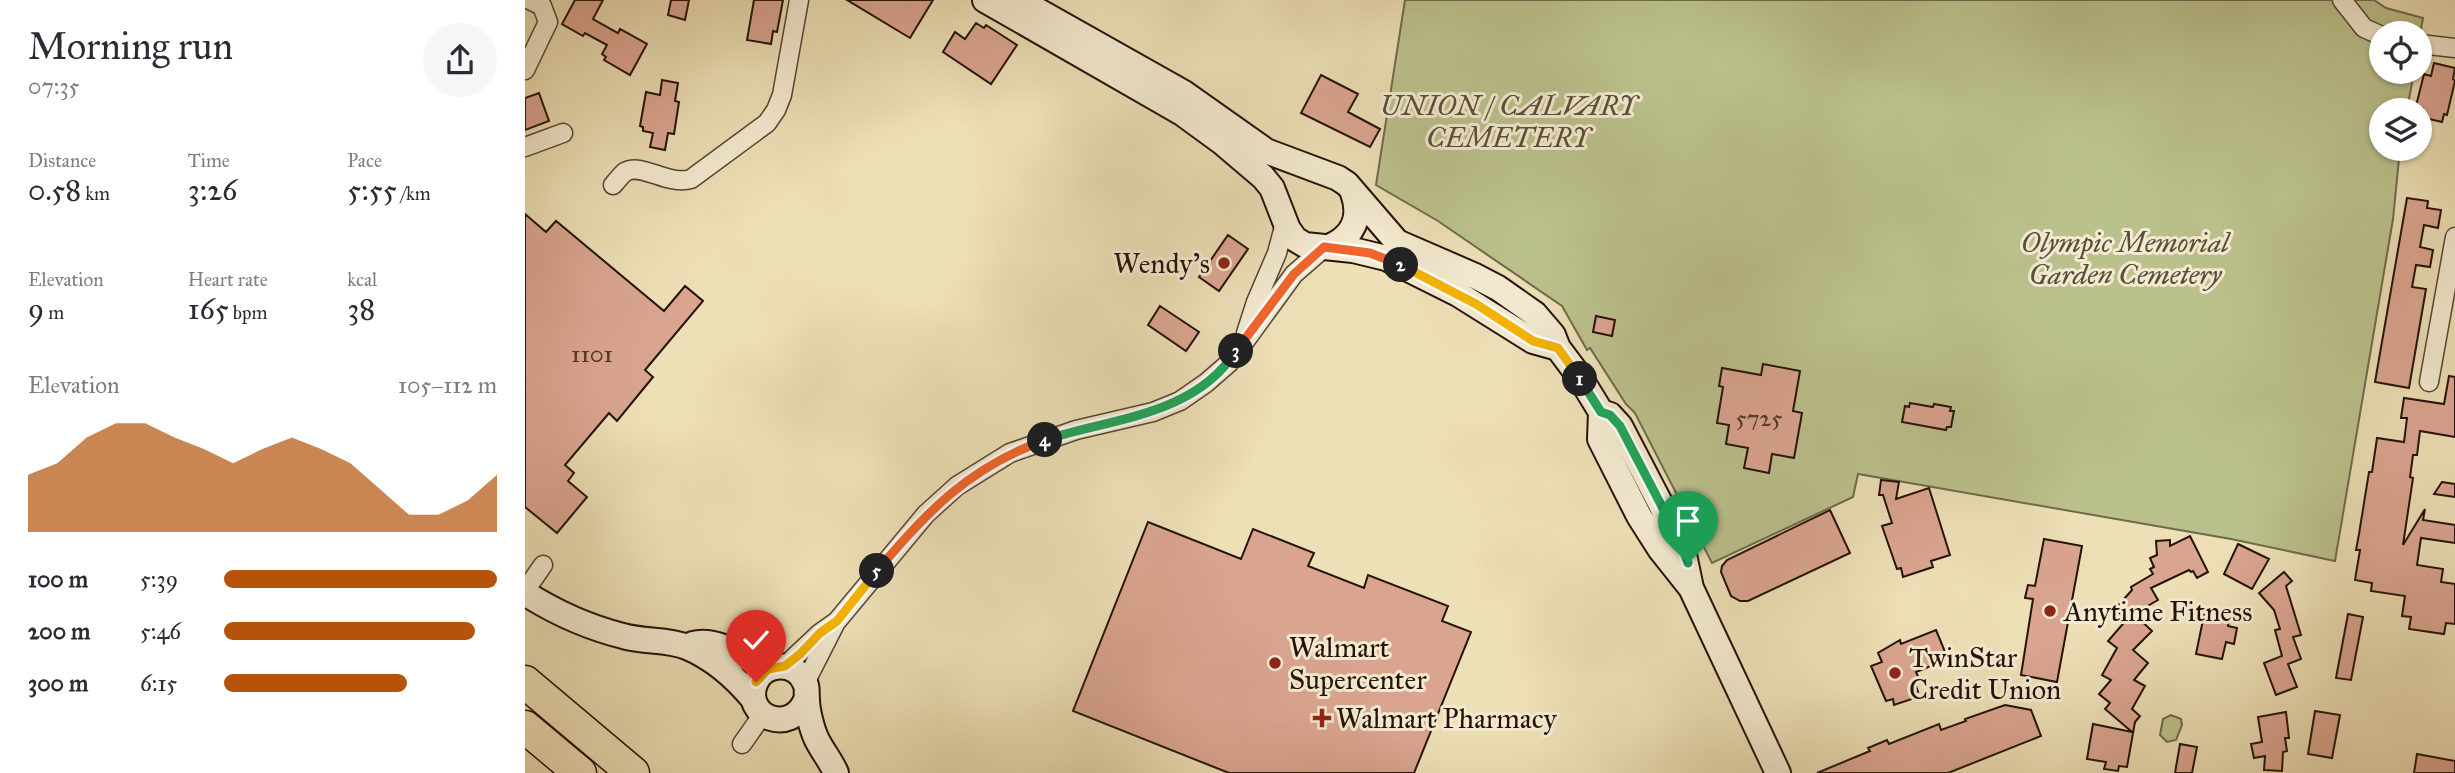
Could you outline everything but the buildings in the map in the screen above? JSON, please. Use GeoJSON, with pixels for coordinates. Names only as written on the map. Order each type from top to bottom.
{"type":"FeatureCollection","features":[{"type":"Feature","properties":{"kind":"highway"},"geometry":{"type":"LineString","coordinates":[[525,682],[633,773]]}},
{"type":"Feature","properties":{"kind":"highway"},"geometry":{"type":"LineString","coordinates":[[525,727],[580,773]]}},
{"type":"Feature","properties":{"kind":"main road"},"geometry":{"type":"LineString","coordinates":[[985,0],[1202,126],[1263,177],[1272,188],[1284,220],[1295,239],[1305,245],[1370,253],[1406,267],[1476,304],[1533,341],[1558,348]]}},
{"type":"Feature","properties":{"kind":"main road"},"geometry":{"type":"LineString","coordinates":[[1019,0],[1184,93],[1266,151],[1347,184],[1397,242],[1473,275],[1525,306],[1544,323],[1601,412],[1610,415],[1620,426],[1682,545],[1691,588],[1778,773]]}},
{"type":"Feature","properties":{"kind":"main road"},"geometry":{"type":"LineString","coordinates":[[1284,220],[1283,206],[1294,184],[1304,177],[1328,174]]}},
{"type":"Feature","properties":{"kind":"main road"},"geometry":{"type":"LineString","coordinates":[[1326,247],[1339,243],[1354,226],[1357,204],[1353,193]]}},
{"type":"Feature","properties":{"kind":"main road"},"geometry":{"type":"LineString","coordinates":[[525,592],[547,607],[592,627],[626,637],[685,646],[720,666],[766,711],[817,740]]}},
{"type":"Feature","properties":{"kind":"main road"},"geometry":{"type":"LineString","coordinates":[[685,646],[701,642],[715,645],[776,668],[794,670],[806,691],[817,740],[836,773]]}},
{"type":"Feature","properties":{"kind":"main road"},"geometry":{"type":"LineString","coordinates":[[766,711],[756,682],[776,668]]}},
{"type":"Feature","properties":{"kind":"main road"},"geometry":{"type":"LineString","coordinates":[[766,711],[797,715],[806,691]]}},
{"type":"Feature","properties":{"kind":"street"},"geometry":{"type":"LineString","coordinates":[[525,70],[548,22],[542,6],[530,0]]}},
{"type":"Feature","properties":{"kind":"street"},"geometry":{"type":"LineString","coordinates":[[613,186],[625,172],[639,169],[672,181],[691,179],[767,124],[782,94],[799,0]]}},
{"type":"Feature","properties":{"kind":"street"},"geometry":{"type":"LineString","coordinates":[[2342,0],[2364,28],[2369,30]]}},
{"type":"Feature","properties":{"kind":"street"},"geometry":{"type":"LineString","coordinates":[[2432,45],[2455,48]]}},
{"type":"Feature","properties":{"kind":"street"},"geometry":{"type":"LineString","coordinates":[[525,147],[563,133]]}},
{"type":"Feature","properties":{"kind":"street"},"geometry":{"type":"LineString","coordinates":[[1246,337],[1256,302],[1277,253],[1284,220]]}},
{"type":"Feature","properties":{"kind":"street"},"geometry":{"type":"LineString","coordinates":[[2429,382],[2447,333],[2455,237]]}},
{"type":"Feature","properties":{"kind":"street"},"geometry":{"type":"LineString","coordinates":[[776,668],[837,621],[926,514],[957,486],[1010,453],[1076,430],[1153,412],[1180,401],[1206,383],[1229,363],[1294,274],[1326,247]]}},
{"type":"Feature","properties":{"kind":"street"},"geometry":{"type":"LineString","coordinates":[[525,592],[543,565]]}},
{"type":"Feature","properties":{"kind":"street"},"geometry":{"type":"LineString","coordinates":[[806,691],[837,621]]}},
{"type":"Feature","properties":{"kind":"street"},"geometry":{"type":"LineString","coordinates":[[742,744],[766,711]]}},
{"type":"Feature","properties":{"kind":"green space","name":"Olympic Memorial Garden Cemetery"},"geometry":{"type":"Polygon","coordinates":[[[1405,0],[2374,0],[2386,8],[2423,18],[2422,21],[2369,21],[2369,84],[2412,84],[2409,98],[2369,98],[2369,161],[2399,161],[2393,219],[2335,561],[2231,539],[1858,474],[1853,497],[1712,563],[1635,413],[1626,404],[1590,348],[1587,350],[1562,306],[1438,221],[1376,185],[1405,0]]]}},
{"type":"Feature","properties":{"kind":"green space"},"geometry":{"type":"Polygon","coordinates":[[[2171,715],[2181,719],[2182,725],[2176,740],[2167,742],[2160,735],[2163,719],[2171,715]]]}},
{"type":"Feature","properties":{"kind":"place","name":"Wendy's"},"geometry":{"type":"Point","coordinates":[1224,263]}},
{"type":"Feature","properties":{"kind":"place","name":"Anytime Fitness"},"geometry":{"type":"Point","coordinates":[2050,611]}},
{"type":"Feature","properties":{"kind":"place","name":"Walmart Supercenter"},"geometry":{"type":"Point","coordinates":[1275,663]}},
{"type":"Feature","properties":{"kind":"place","name":"TwinStar Credit Union"},"geometry":{"type":"Point","coordinates":[1895,673]}},
{"type":"Feature","properties":{"kind":"place","name":"Walmart Pharmacy"},"geometry":{"type":"Point","coordinates":[1322,718]}},
{"type":"Feature","properties":{"kind":"route"},"geometry":{"type":"LineString","coordinates":[[756,682],[768,669],[785,666],[837,621],[926,514],[957,486],[1010,453],[1076,430],[1153,412],[1180,401],[1206,383],[1229,363],[1294,274],[1324,247],[1370,253],[1386,258],[1458,293],[1533,341],[1558,348],[1601,412],[1610,415],[1620,426],[1682,545],[1688,563]]}},
{"type":"Feature","properties":{"kind":"park label","name":"UNION / CALVARY CEMETERY"},"geometry":{"type":"Point","coordinates":[1508,121]}}]}
